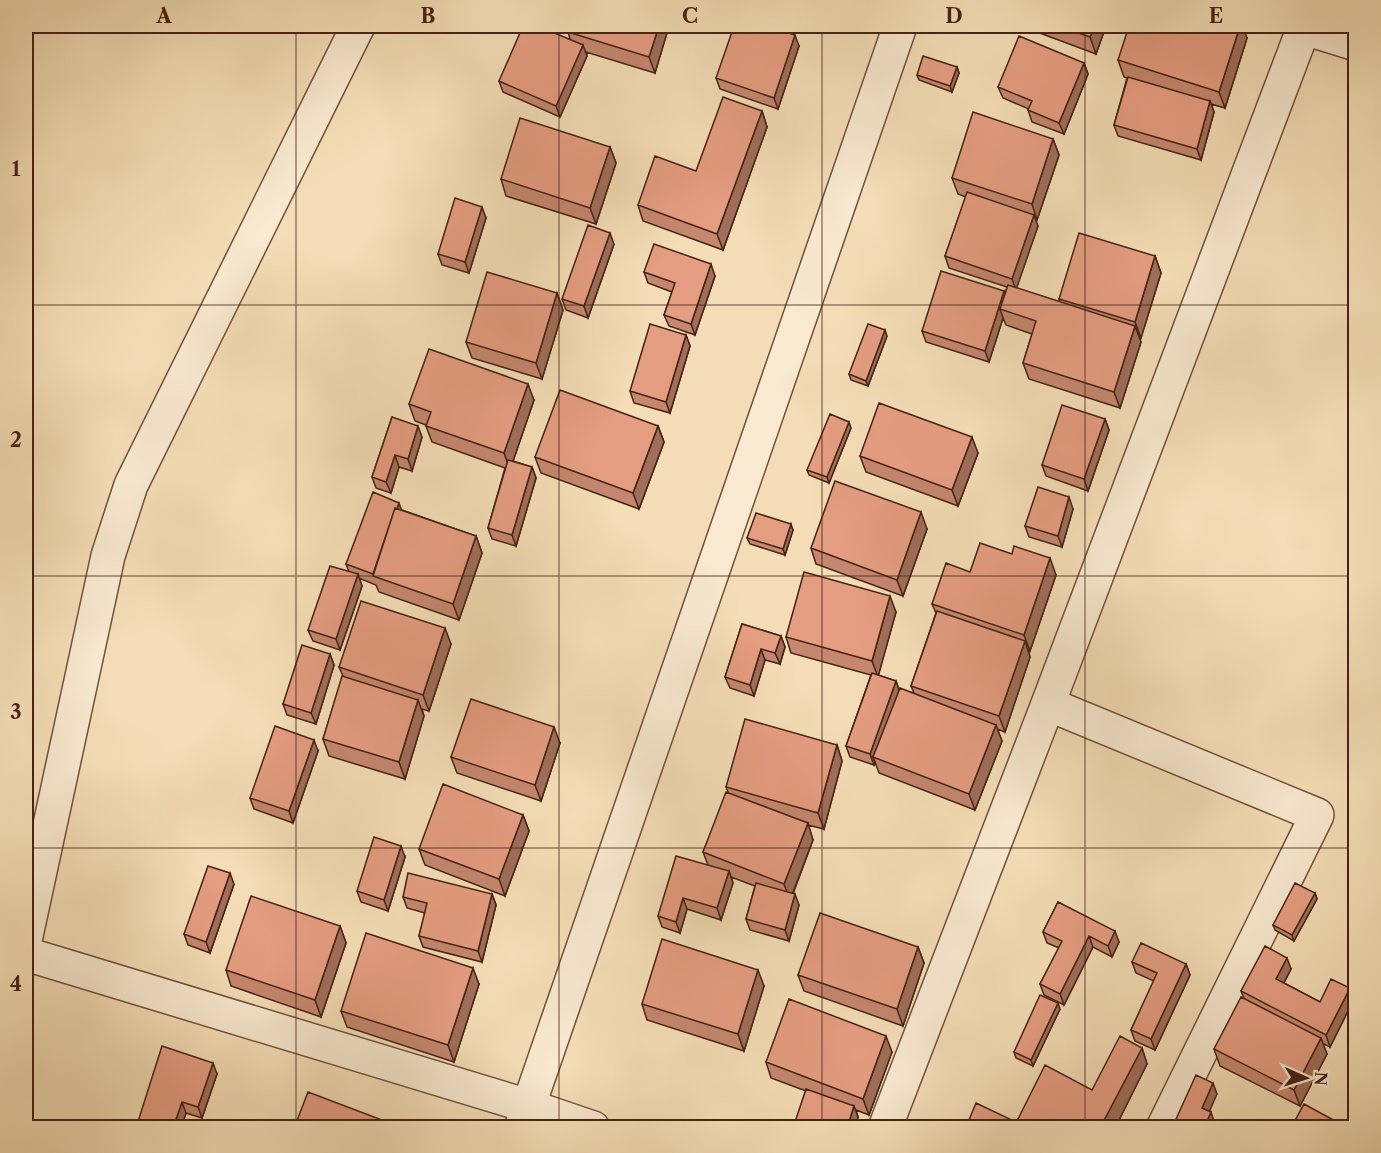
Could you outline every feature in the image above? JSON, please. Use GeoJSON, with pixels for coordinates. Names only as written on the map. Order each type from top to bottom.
{"type":"FeatureCollection","features":[{"type":"Feature","properties":{"kind":"street"},"geometry":{"type":"LineString","coordinates":[[26,936],[108,556],[131,485],[358,26]]}},
{"type":"Feature","properties":{"kind":"street"},"geometry":{"type":"LineString","coordinates":[[525,1117],[900,26]]}},
{"type":"Feature","properties":{"kind":"street"},"geometry":{"type":"LineString","coordinates":[[885,1128],[1048,704],[1301,26],[1356,44]]}},
{"type":"Feature","properties":{"kind":"street"},"geometry":{"type":"LineString","coordinates":[[1048,704],[1317,815],[1163,1128]]}},
{"type":"Feature","properties":{"kind":"street"},"geometry":{"type":"LineString","coordinates":[[26,954],[525,1117],[592,1128]]}},
{"type":"Feature","properties":{"kind":"building"},"geometry":{"type":"Polygon","coordinates":[[[523,26],[538,26],[583,45],[556,106],[499,81],[523,26]]]}},
{"type":"Feature","properties":{"kind":"building"},"geometry":{"type":"Polygon","coordinates":[[[570,26],[659,26],[649,57],[568,32],[570,26]]]}},
{"type":"Feature","properties":{"kind":"building"},"geometry":{"type":"Polygon","coordinates":[[[734,26],[767,26],[795,35],[774,98],[716,78],[734,26]]]}},
{"type":"Feature","properties":{"kind":"building"},"geometry":{"type":"Polygon","coordinates":[[[1059,26],[1095,26],[1090,37],[1059,26]]]}},
{"type":"Feature","properties":{"kind":"building"},"geometry":{"type":"Polygon","coordinates":[[[1129,26],[1240,26],[1219,92],[1118,60],[1129,26]]]}},
{"type":"Feature","properties":{"kind":"building"},"geometry":{"type":"Polygon","coordinates":[[[1019,36],[1084,63],[1059,123],[1028,110],[1032,101],[998,87],[1019,36]]]}},
{"type":"Feature","properties":{"kind":"building"},"geometry":{"type":"Polygon","coordinates":[[[923,56],[957,67],[950,86],[917,75],[923,56]]]}},
{"type":"Feature","properties":{"kind":"building"},"geometry":{"type":"Polygon","coordinates":[[[1128,77],[1210,101],[1197,149],[1114,125],[1128,77]]]}},
{"type":"Feature","properties":{"kind":"building"},"geometry":{"type":"Polygon","coordinates":[[[723,97],[762,111],[717,234],[638,205],[655,156],[696,171],[723,97]]]}},
{"type":"Feature","properties":{"kind":"building"},"geometry":{"type":"Polygon","coordinates":[[[973,112],[1053,139],[1032,204],[952,178],[973,112]]]}},
{"type":"Feature","properties":{"kind":"building"},"geometry":{"type":"Polygon","coordinates":[[[520,118],[610,147],[590,208],[501,179],[520,118]]]}},
{"type":"Feature","properties":{"kind":"building"},"geometry":{"type":"Polygon","coordinates":[[[967,192],[1034,215],[1012,279],[945,256],[967,192]]]}},
{"type":"Feature","properties":{"kind":"building"},"geometry":{"type":"Polygon","coordinates":[[[455,198],[482,207],[465,262],[438,254],[455,198]]]}},
{"type":"Feature","properties":{"kind":"building"},"geometry":{"type":"Polygon","coordinates":[[[588,225],[610,233],[584,306],[562,299],[588,225]]]}},
{"type":"Feature","properties":{"kind":"building"},"geometry":{"type":"Polygon","coordinates":[[[1079,233],[1155,256],[1135,322],[1059,299],[1079,233]]]}},
{"type":"Feature","properties":{"kind":"building"},"geometry":{"type":"Polygon","coordinates":[[[654,244],[711,264],[691,324],[664,315],[675,283],[644,272],[654,244]]]}},
{"type":"Feature","properties":{"kind":"building"},"geometry":{"type":"Polygon","coordinates":[[[941,271],[1004,291],[985,351],[922,331],[941,271]]]}},
{"type":"Feature","properties":{"kind":"building"},"geometry":{"type":"Polygon","coordinates":[[[487,272],[557,293],[536,363],[466,342],[487,272]]]}},
{"type":"Feature","properties":{"kind":"building"},"geometry":{"type":"Polygon","coordinates":[[[1008,285],[1135,326],[1114,392],[1023,363],[1036,321],[1000,309],[1008,285]]]}},
{"type":"Feature","properties":{"kind":"building"},"geometry":{"type":"Polygon","coordinates":[[[650,324],[686,335],[666,402],[630,391],[650,324]]]}},
{"type":"Feature","properties":{"kind":"building"},"geometry":{"type":"Polygon","coordinates":[[[868,324],[885,330],[866,381],[849,374],[868,324]]]}},
{"type":"Feature","properties":{"kind":"building"},"geometry":{"type":"Polygon","coordinates":[[[429,349],[528,384],[504,453],[426,426],[431,412],[409,404],[429,349]]]}},
{"type":"Feature","properties":{"kind":"building"},"geometry":{"type":"Polygon","coordinates":[[[560,390],[658,426],[633,493],[535,457],[560,390]]]}},
{"type":"Feature","properties":{"kind":"building"},"geometry":{"type":"Polygon","coordinates":[[[879,403],[972,437],[952,490],[860,456],[879,403]]]}},
{"type":"Feature","properties":{"kind":"building"},"geometry":{"type":"Polygon","coordinates":[[[1062,405],[1105,419],[1084,479],[1042,465],[1062,405]]]}},
{"type":"Feature","properties":{"kind":"building"},"geometry":{"type":"Polygon","coordinates":[[[830,414],[849,422],[827,477],[807,470],[830,414]]]}},
{"type":"Feature","properties":{"kind":"building"},"geometry":{"type":"Polygon","coordinates":[[[392,417],[418,426],[408,459],[395,455],[386,482],[372,477],[392,417]]]}},
{"type":"Feature","properties":{"kind":"building"},"geometry":{"type":"Polygon","coordinates":[[[508,460],[532,467],[512,535],[488,528],[508,460]]]}},
{"type":"Feature","properties":{"kind":"building"},"geometry":{"type":"Polygon","coordinates":[[[835,481],[921,512],[897,580],[811,548],[835,481]]]}},
{"type":"Feature","properties":{"kind":"building"},"geometry":{"type":"Polygon","coordinates":[[[1038,487],[1069,497],[1058,536],[1025,526],[1038,487]]]}},
{"type":"Feature","properties":{"kind":"building"},"geometry":{"type":"Polygon","coordinates":[[[373,492],[399,503],[397,509],[395,508],[373,574],[346,564],[373,492]]]}},
{"type":"Feature","properties":{"kind":"building"},"geometry":{"type":"Polygon","coordinates":[[[395,508],[476,536],[453,604],[373,576],[395,508]]]}},
{"type":"Feature","properties":{"kind":"building"},"geometry":{"type":"Polygon","coordinates":[[[756,513],[791,524],[783,549],[747,538],[756,513]]]}},
{"type":"Feature","properties":{"kind":"building"},"geometry":{"type":"Polygon","coordinates":[[[980,543],[1012,554],[1014,546],[1050,558],[1024,635],[932,604],[946,563],[970,572],[980,543]]]}},
{"type":"Feature","properties":{"kind":"building"},"geometry":{"type":"Polygon","coordinates":[[[330,566],[358,574],[336,639],[308,630],[330,566]]]}},
{"type":"Feature","properties":{"kind":"building"},"geometry":{"type":"Polygon","coordinates":[[[804,572],[890,596],[872,661],[786,637],[804,572]]]}},
{"type":"Feature","properties":{"kind":"building"},"geometry":{"type":"Polygon","coordinates":[[[361,601],[445,628],[423,695],[339,667],[361,601]]]}},
{"type":"Feature","properties":{"kind":"building"},"geometry":{"type":"Polygon","coordinates":[[[937,611],[1025,641],[999,716],[911,686],[937,611]]]}},
{"type":"Feature","properties":{"kind":"building"},"geometry":{"type":"Polygon","coordinates":[[[742,624],[781,636],[775,653],[761,649],[750,685],[725,677],[742,624]]]}},
{"type":"Feature","properties":{"kind":"building"},"geometry":{"type":"Polygon","coordinates":[[[302,645],[330,654],[311,713],[283,704],[302,645]]]}},
{"type":"Feature","properties":{"kind":"building"},"geometry":{"type":"Polygon","coordinates":[[[872,673],[896,681],[870,754],[846,746],[872,673]]]}},
{"type":"Feature","properties":{"kind":"building"},"geometry":{"type":"Polygon","coordinates":[[[342,676],[418,700],[399,762],[323,739],[342,676]]]}},
{"type":"Feature","properties":{"kind":"building"},"geometry":{"type":"Polygon","coordinates":[[[900,688],[996,725],[969,794],[873,757],[900,688]]]}},
{"type":"Feature","properties":{"kind":"building"},"geometry":{"type":"Polygon","coordinates":[[[471,699],[554,727],[535,785],[451,757],[471,699]]]}},
{"type":"Feature","properties":{"kind":"building"},"geometry":{"type":"Polygon","coordinates":[[[745,719],[837,745],[818,813],[726,787],[745,719]]]}},
{"type":"Feature","properties":{"kind":"building"},"geometry":{"type":"Polygon","coordinates":[[[275,726],[314,740],[289,811],[250,798],[275,726]]]}},
{"type":"Feature","properties":{"kind":"building"},"geometry":{"type":"Polygon","coordinates":[[[443,784],[523,815],[499,879],[419,849],[443,784]]]}},
{"type":"Feature","properties":{"kind":"building"},"geometry":{"type":"Polygon","coordinates":[[[726,792],[808,823],[784,884],[703,852],[726,792]]]}},
{"type":"Feature","properties":{"kind":"building"},"geometry":{"type":"Polygon","coordinates":[[[374,837],[401,846],[384,900],[357,891],[374,837]]]}},
{"type":"Feature","properties":{"kind":"building"},"geometry":{"type":"Polygon","coordinates":[[[676,856],[729,871],[717,908],[683,898],[676,922],[658,916],[676,856]]]}},
{"type":"Feature","properties":{"kind":"building"},"geometry":{"type":"Polygon","coordinates":[[[208,866],[230,873],[206,942],[184,934],[208,866]]]}},
{"type":"Feature","properties":{"kind":"building"},"geometry":{"type":"Polygon","coordinates":[[[408,873],[492,894],[478,951],[419,936],[427,903],[403,897],[408,873]]]}},
{"type":"Feature","properties":{"kind":"building"},"geometry":{"type":"Polygon","coordinates":[[[756,883],[795,894],[785,930],[746,919],[756,883]]]}},
{"type":"Feature","properties":{"kind":"building"},"geometry":{"type":"Polygon","coordinates":[[[1295,883],[1315,893],[1292,935],[1273,925],[1295,883]]]}},
{"type":"Feature","properties":{"kind":"building"},"geometry":{"type":"Polygon","coordinates":[[[251,896],[340,926],[315,1000],[226,970],[251,896]]]}},
{"type":"Feature","properties":{"kind":"building"},"geometry":{"type":"Polygon","coordinates":[[[1058,902],[1115,931],[1108,946],[1089,936],[1060,994],[1040,984],[1062,941],[1043,932],[1058,902]]]}},
{"type":"Feature","properties":{"kind":"building"},"geometry":{"type":"Polygon","coordinates":[[[820,913],[918,947],[897,1009],[798,975],[820,913]]]}},
{"type":"Feature","properties":{"kind":"building"},"geometry":{"type":"Polygon","coordinates":[[[366,933],[473,968],[448,1045],[341,1011],[366,933]]]}},
{"type":"Feature","properties":{"kind":"building"},"geometry":{"type":"Polygon","coordinates":[[[662,939],[758,970],[738,1034],[642,1004],[662,939]]]}},
{"type":"Feature","properties":{"kind":"building"},"geometry":{"type":"Polygon","coordinates":[[[1141,943],[1186,964],[1151,1039],[1131,1030],[1157,973],[1132,962],[1141,943]]]}},
{"type":"Feature","properties":{"kind":"building"},"geometry":{"type":"Polygon","coordinates":[[[1265,946],[1287,958],[1276,979],[1320,1002],[1331,979],[1350,988],[1326,1035],[1241,991],[1265,946]]]}},
{"type":"Feature","properties":{"kind":"building"},"geometry":{"type":"Polygon","coordinates":[[[1040,995],[1058,1003],[1031,1060],[1014,1052],[1040,995]]]}},
{"type":"Feature","properties":{"kind":"building"},"geometry":{"type":"Polygon","coordinates":[[[1241,997],[1321,1038],[1294,1090],[1214,1049],[1241,997]]]}},
{"type":"Feature","properties":{"kind":"building"},"geometry":{"type":"Polygon","coordinates":[[[789,999],[886,1036],[863,1099],[766,1062],[789,999]]]}},
{"type":"Feature","properties":{"kind":"building"},"geometry":{"type":"Polygon","coordinates":[[[1120,1036],[1142,1048],[1100,1128],[1034,1128],[1018,1119],[1045,1065],[1092,1090],[1120,1036]]]}},
{"type":"Feature","properties":{"kind":"building"},"geometry":{"type":"Polygon","coordinates":[[[162,1046],[213,1063],[198,1107],[182,1102],[173,1128],[136,1128],[162,1046]]]}},
{"type":"Feature","properties":{"kind":"building"},"geometry":{"type":"Polygon","coordinates":[[[1196,1075],[1213,1083],[1202,1108],[1211,1112],[1204,1128],[1172,1128],[1196,1075]]]}},
{"type":"Feature","properties":{"kind":"building"},"geometry":{"type":"Polygon","coordinates":[[[806,1089],[854,1106],[847,1128],[793,1128],[806,1089]]]}},
{"type":"Feature","properties":{"kind":"building"},"geometry":{"type":"Polygon","coordinates":[[[308,1092],[403,1128],[308,1128],[296,1123],[308,1092]]]}},
{"type":"Feature","properties":{"kind":"building"},"geometry":{"type":"Polygon","coordinates":[[[976,1103],[1018,1123],[1016,1128],[985,1128],[969,1120],[976,1103]]]}},
{"type":"Feature","properties":{"kind":"building"},"geometry":{"type":"Polygon","coordinates":[[[1304,1104],[1348,1128],[1291,1128],[1304,1104]]]}}]}
